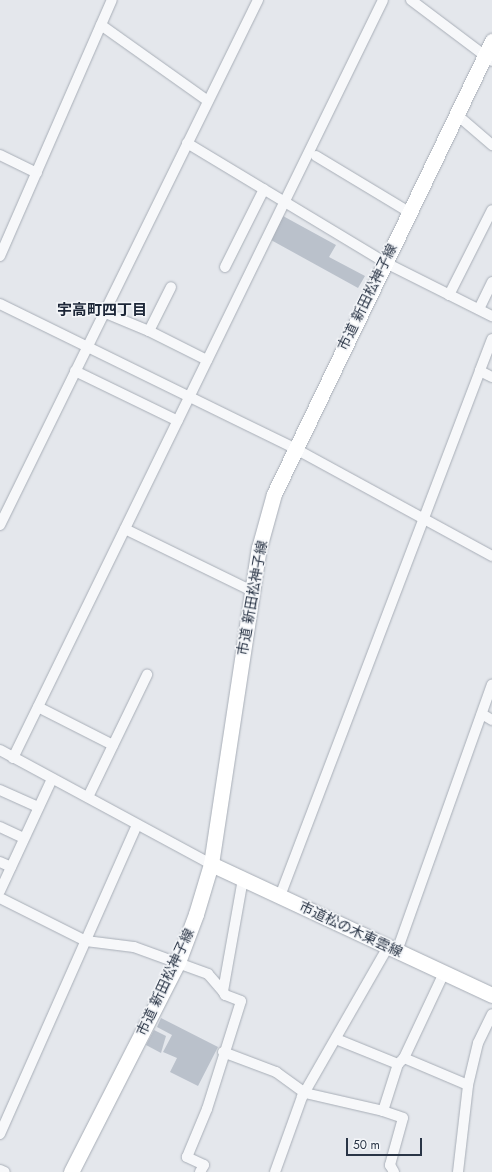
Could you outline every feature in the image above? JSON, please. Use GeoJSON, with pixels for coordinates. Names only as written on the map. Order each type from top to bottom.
{"type":"FeatureCollection","features":[{"type":"Feature","properties":{"kind":"street"},"geometry":{"type":"LineString","coordinates":[[0,256],[112,0]]}},
{"type":"Feature","properties":{"kind":"street"},"geometry":{"type":"LineString","coordinates":[[0,526],[103,312],[258,0]]}},
{"type":"Feature","properties":{"kind":"street"},"geometry":{"type":"LineString","coordinates":[[13,758],[383,0]]}},
{"type":"Feature","properties":{"kind":"street"},"geometry":{"type":"LineString","coordinates":[[411,0],[488,58]]}},
{"type":"Feature","properties":{"kind":"street"},"geometry":{"type":"LineString","coordinates":[[101,25],[208,101]]}},
{"type":"Feature","properties":{"kind":"street","name":"市道 新田松神子線"},"geometry":{"type":"LineString","coordinates":[[72,1172],[178,962],[196,914],[211,864],[259,548],[274,494],[294,448],[456,114],[488,58],[492,41]]}},
{"type":"Feature","properties":{"kind":"street"},"geometry":{"type":"LineString","coordinates":[[456,114],[492,145]]}},
{"type":"Feature","properties":{"kind":"street"},"geometry":{"type":"LineString","coordinates":[[187,143],[384,262],[492,316]]}},
{"type":"Feature","properties":{"kind":"street"},"geometry":{"type":"LineString","coordinates":[[0,155],[37,172]]}},
{"type":"Feature","properties":{"kind":"street"},"geometry":{"type":"LineString","coordinates":[[316,156],[409,212]]}},
{"type":"Feature","properties":{"kind":"street"},"geometry":{"type":"LineString","coordinates":[[225,267],[264,189]]}},
{"type":"Feature","properties":{"kind":"street"},"geometry":{"type":"LineString","coordinates":[[449,295],[492,210]]}},
{"type":"Feature","properties":{"kind":"street"},"geometry":{"type":"LineString","coordinates":[[479,309],[492,282]]}},
{"type":"Feature","properties":{"kind":"street"},"geometry":{"type":"LineString","coordinates":[[149,331],[171,287]]}},
{"type":"Feature","properties":{"kind":"street"},"geometry":{"type":"LineString","coordinates":[[0,304],[294,448],[492,556]]}},
{"type":"Feature","properties":{"kind":"street"},"geometry":{"type":"LineString","coordinates":[[103,312],[149,331],[207,360]]}},
{"type":"Feature","properties":{"kind":"street"},"geometry":{"type":"LineString","coordinates":[[280,896],[492,339]]}},
{"type":"Feature","properties":{"kind":"street"},"geometry":{"type":"LineString","coordinates":[[75,371],[178,421]]}},
{"type":"Feature","properties":{"kind":"street"},"geometry":{"type":"LineString","coordinates":[[480,371],[492,377]]}},
{"type":"Feature","properties":{"kind":"street"},"geometry":{"type":"LineString","coordinates":[[125,529],[252,591]]}},
{"type":"Feature","properties":{"kind":"street"},"geometry":{"type":"LineString","coordinates":[[88,797],[147,675]]}},
{"type":"Feature","properties":{"kind":"street"},"geometry":{"type":"LineString","coordinates":[[275,1172],[287,1136],[306,1093],[336,1038],[393,949],[492,684]]}},
{"type":"Feature","properties":{"kind":"street"},"geometry":{"type":"LineString","coordinates":[[38,707],[114,745]]}},
{"type":"Feature","properties":{"kind":"street"},"geometry":{"type":"LineString","coordinates":[[482,714],[492,720]]}},
{"type":"Feature","properties":{"kind":"street"},"geometry":{"type":"LineString","coordinates":[[0,750],[211,864]]}},
{"type":"Feature","properties":{"kind":"street"},"geometry":{"type":"LineString","coordinates":[[0,891],[52,779]]}},
{"type":"Feature","properties":{"kind":"street"},"geometry":{"type":"LineString","coordinates":[[0,790],[38,807]]}},
{"type":"Feature","properties":{"kind":"street"},"geometry":{"type":"LineString","coordinates":[[0,1134],[137,825]]}},
{"type":"Feature","properties":{"kind":"street"},"geometry":{"type":"LineString","coordinates":[[0,827],[24,838]]}},
{"type":"Feature","properties":{"kind":"street"},"geometry":{"type":"LineString","coordinates":[[0,862],[11,867]]}},
{"type":"Feature","properties":{"kind":"street","name":"市道松の木東雲線"},"geometry":{"type":"LineString","coordinates":[[211,864],[444,974],[492,995]]}},
{"type":"Feature","properties":{"kind":"street"},"geometry":{"type":"LineString","coordinates":[[223,991],[243,879]]}},
{"type":"Feature","properties":{"kind":"street"},"geometry":{"type":"LineString","coordinates":[[0,898],[86,941],[134,947],[213,976],[224,995],[241,1001],[223,1052],[207,1109],[187,1157],[204,1165],[200,1172]]}},
{"type":"Feature","properties":{"kind":"street"},"geometry":{"type":"LineString","coordinates":[[383,1111],[401,1061],[444,974]]}},
{"type":"Feature","properties":{"kind":"street"},"geometry":{"type":"LineString","coordinates":[[458,1172],[468,1085],[478,1044],[492,1014]]}},
{"type":"Feature","properties":{"kind":"street"},"geometry":{"type":"LineString","coordinates":[[336,1038],[468,1085]]}},
{"type":"Feature","properties":{"kind":"street"},"geometry":{"type":"LineString","coordinates":[[223,1052],[276,1072],[306,1093],[383,1111],[403,1118],[390,1165],[394,1172]]}},
{"type":"Feature","properties":{"kind":"street"},"geometry":{"type":"LineString","coordinates":[[0,1170],[5,1172]]}},
{"type":"Feature","properties":{"kind":"building"},"geometry":{"type":"Polygon","coordinates":[[[283,216],[336,245],[329,257],[365,276],[358,288],[271,240],[283,216]]]}},
{"type":"Feature","properties":{"kind":"building"},"geometry":{"type":"Polygon","coordinates":[[[161,1018],[218,1047],[198,1086],[170,1072],[177,1058],[163,1052],[172,1035],[157,1027],[161,1018]]]}},
{"type":"Feature","properties":{"kind":"building"},"geometry":{"type":"Polygon","coordinates":[[[154,1030],[166,1036],[161,1053],[146,1045],[154,1030]]]}},
{"type":"Feature","properties":{"kind":"district","name":"宇高町四丁目"},"geometry":{"type":"Point","coordinates":[102,311]}}]}
